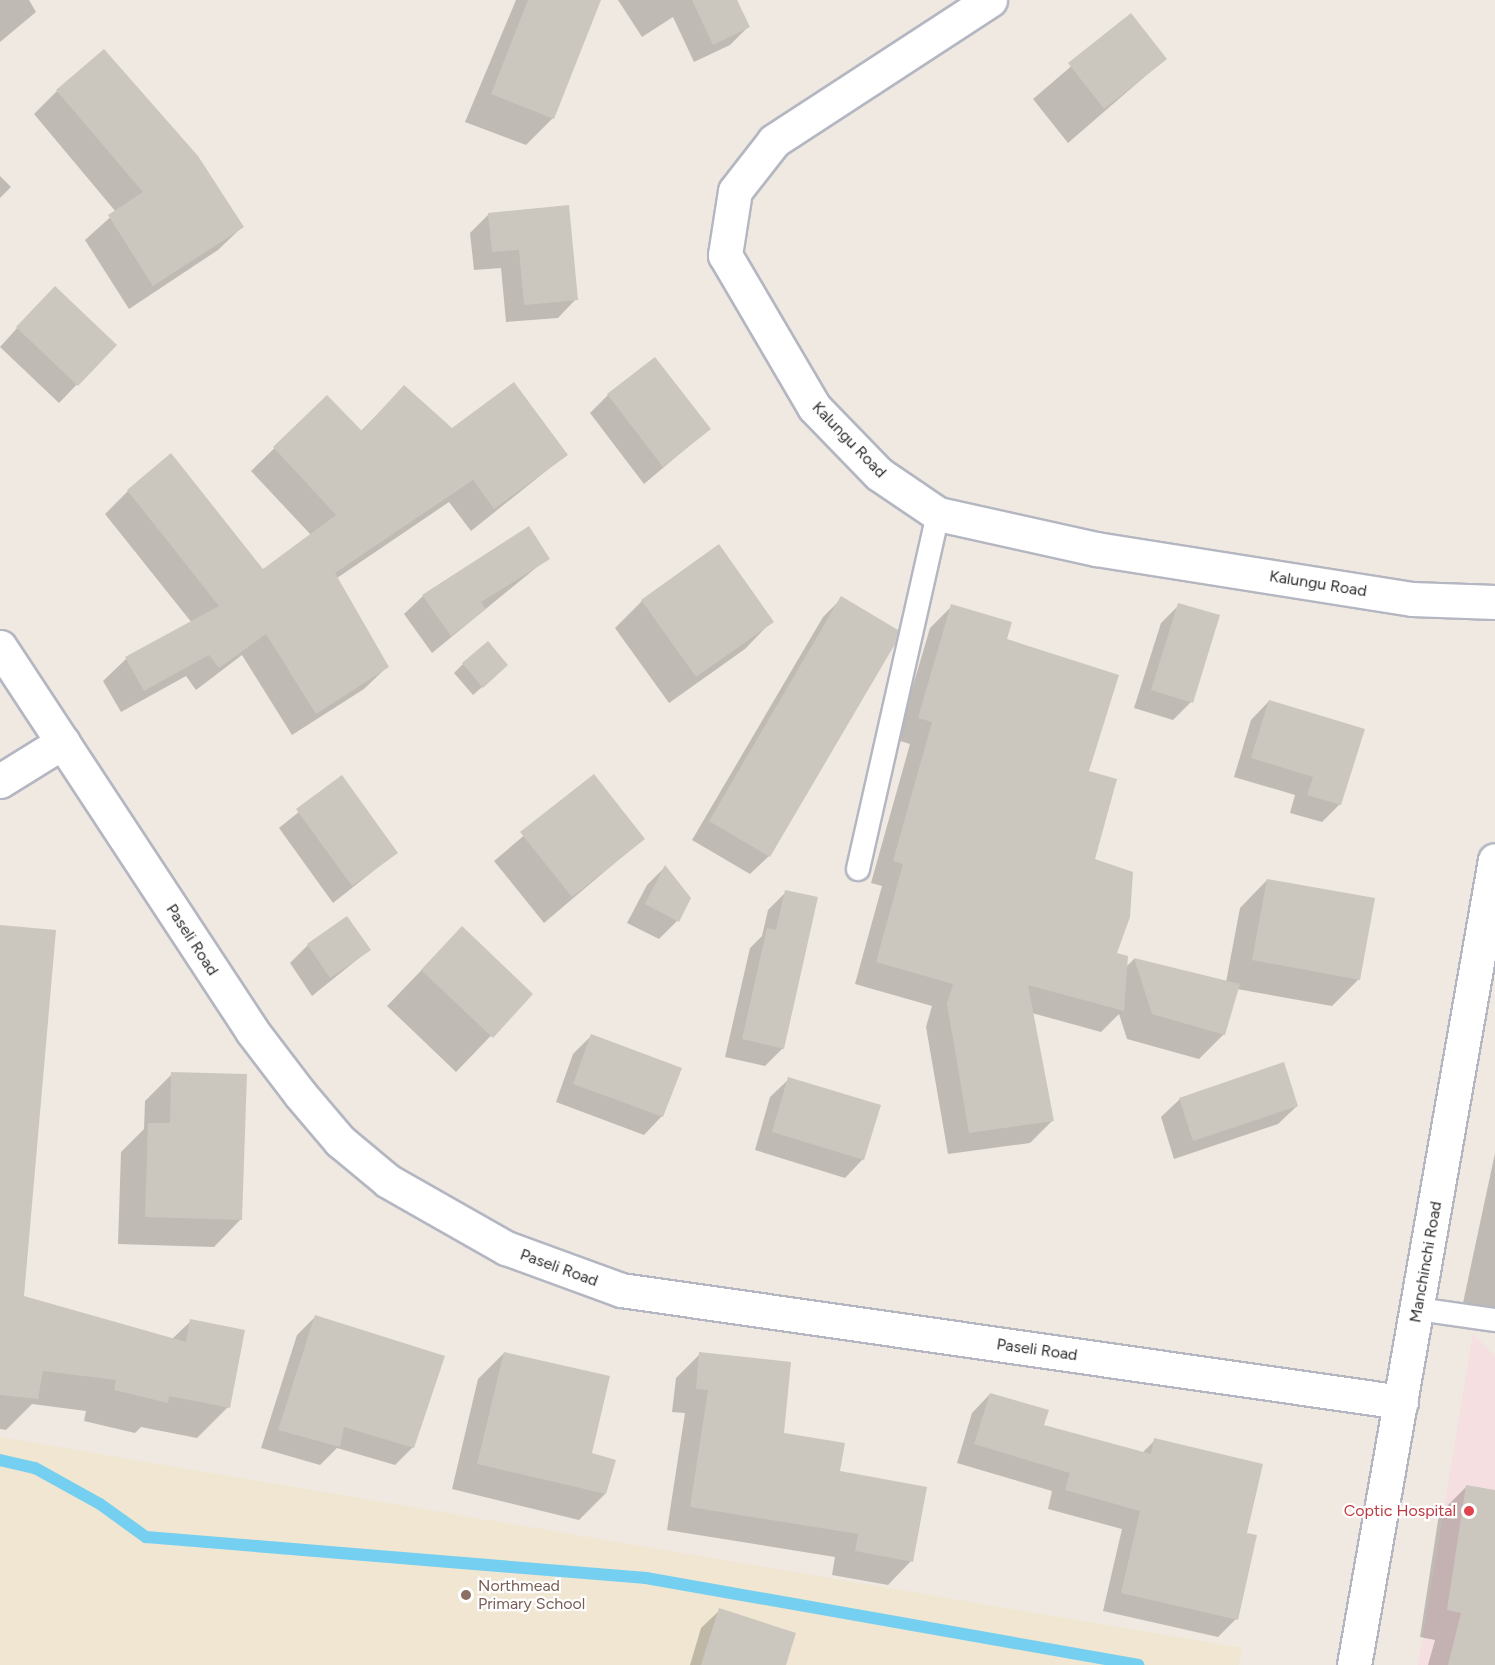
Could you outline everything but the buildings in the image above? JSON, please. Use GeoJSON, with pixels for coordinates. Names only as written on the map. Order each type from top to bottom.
{"type":"FeatureCollection","features":[{"type":"Feature","properties":{"kind":"street","name":"Kalungu Road"},"geometry":{"type":"LineString","coordinates":[[990,0],[774,141],[735,191],[725,255],[814,407],[879,474],[938,514],[1096,549],[1412,598],[1495,602]]}},
{"type":"Feature","properties":{"kind":"street","name":"Paseli Road"},"geometry":{"type":"LineString","coordinates":[[0,647],[252,1031],[340,1141],[388,1181],[506,1248],[621,1290],[1401,1402]]}},
{"type":"Feature","properties":{"kind":"street"},"geometry":{"type":"LineString","coordinates":[[0,781],[63,742]]}},
{"type":"Feature","properties":{"kind":"street","name":"Manchinchi Road"},"geometry":{"type":"LineString","coordinates":[[1354,1665],[1495,860]]}},
{"type":"Feature","properties":{"kind":"lane"},"geometry":{"type":"LineString","coordinates":[[858,869],[938,514]]}},
{"type":"Feature","properties":{"kind":"lane"},"geometry":{"type":"LineString","coordinates":[[1417,1309],[1495,1320]]}},
{"type":"Feature","properties":{"kind":"shaded area","name":"Coptic Hospital"},"geometry":{"type":"Polygon","coordinates":[[[1473,1334],[1495,1356],[1495,1665],[1418,1665],[1473,1334]]]}},
{"type":"Feature","properties":{"kind":"shaded area","name":"Northmead Primary School"},"geometry":{"type":"Polygon","coordinates":[[[0,1437],[1242,1648],[1239,1665],[0,1665],[0,1437]]]}},
{"type":"Feature","properties":{"kind":"waterway"},"geometry":{"type":"LineString","coordinates":[[0,1460],[35,1468],[100,1504],[146,1537],[646,1578],[1138,1665]]}},
{"type":"Feature","properties":{"kind":"place","name":"Coptic Hospital"},"geometry":{"type":"Point","coordinates":[1469,1511]}},
{"type":"Feature","properties":{"kind":"place","name":"Northmead Primary School"},"geometry":{"type":"Point","coordinates":[466,1595]}}]}
